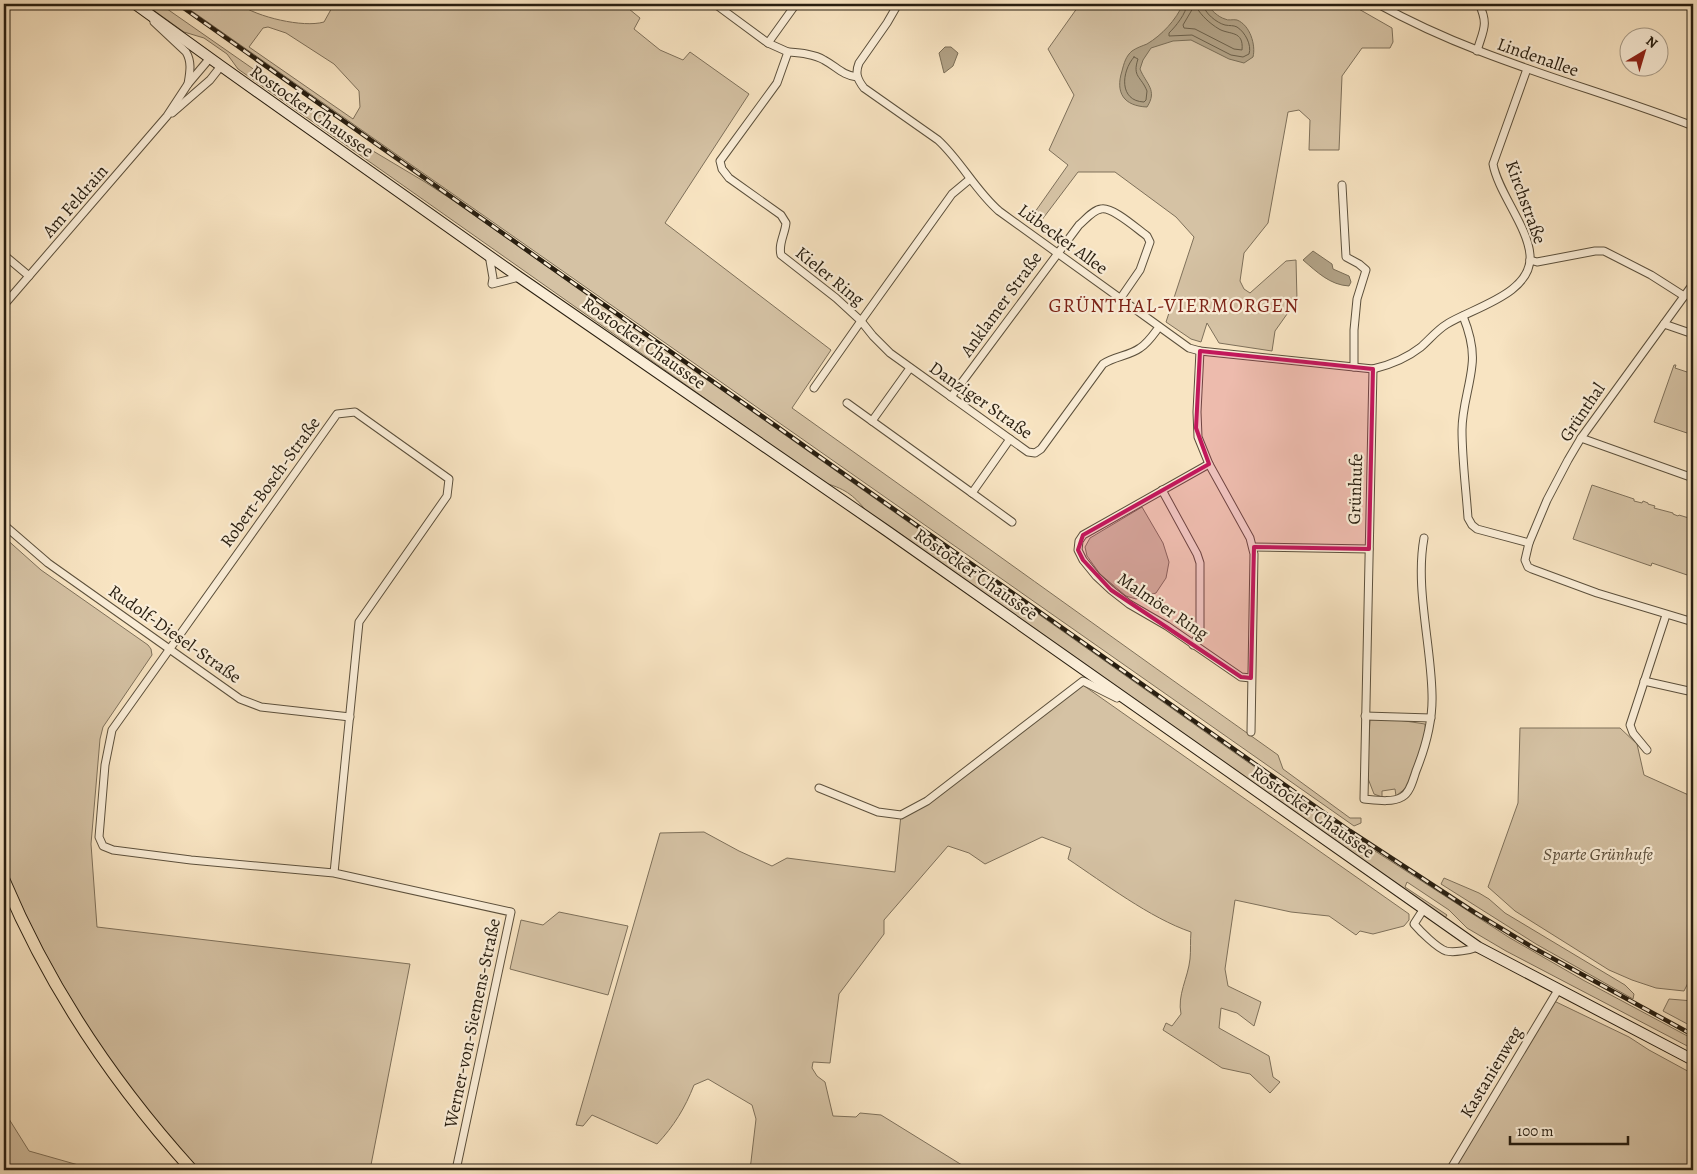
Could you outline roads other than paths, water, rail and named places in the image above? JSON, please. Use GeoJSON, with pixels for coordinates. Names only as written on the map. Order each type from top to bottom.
{"type":"FeatureCollection","features":[{"type":"Feature","properties":{"kind":"highway"},"geometry":{"type":"LineString","coordinates":[[4,880],[40,957],[85,1032],[137,1106],[192,1170]]}},
{"type":"Feature","properties":{"kind":"main road","name":"Rostocker Chaussee"},"geometry":{"type":"LineString","coordinates":[[138,6],[519,276],[895,537],[1478,948],[1693,1060]]}},
{"type":"Feature","properties":{"kind":"street"},"geometry":{"type":"LineString","coordinates":[[715,4],[777,48],[788,52],[816,56],[846,75],[857,76],[859,63],[898,4]]}},
{"type":"Feature","properties":{"kind":"street"},"geometry":{"type":"LineString","coordinates":[[768,43],[796,4]]}},
{"type":"Feature","properties":{"kind":"street","name":"Lindenallee"},"geometry":{"type":"LineString","coordinates":[[1378,4],[1410,21],[1477,51],[1693,126]]}},
{"type":"Feature","properties":{"kind":"street"},"geometry":{"type":"LineString","coordinates":[[1477,51],[1485,25],[1485,16],[1479,4]]}},
{"type":"Feature","properties":{"kind":"street"},"geometry":{"type":"LineString","coordinates":[[138,6],[186,52],[189,58],[190,72],[188,84]]}},
{"type":"Feature","properties":{"kind":"street","name":"Kieler Ring"},"geometry":{"type":"LineString","coordinates":[[788,52],[776,83],[720,161],[722,169],[729,178],[781,215],[786,223],[785,233],[780,245],[781,255],[836,298],[861,321],[952,194],[970,180]]}},
{"type":"Feature","properties":{"kind":"street","name":"Am Feldrain"},"geometry":{"type":"LineString","coordinates":[[4,305],[167,116],[188,84],[210,58]]}},
{"type":"Feature","properties":{"kind":"street","name":"Am Feldrain"},"geometry":{"type":"LineString","coordinates":[[167,116],[210,80],[221,66]]}},
{"type":"Feature","properties":{"kind":"street","name":"Kirchstraße"},"geometry":{"type":"LineString","coordinates":[[1527,69],[1493,164],[1529,245],[1530,260]]}},
{"type":"Feature","properties":{"kind":"street","name":"Lübecker Allee"},"geometry":{"type":"LineString","coordinates":[[857,76],[864,88],[948,149],[970,180],[999,211],[1189,348],[1200,351],[1373,369]]}},
{"type":"Feature","properties":{"kind":"street"},"geometry":{"type":"LineString","coordinates":[[1342,185],[1346,257],[1366,270],[1357,299],[1354,330],[1354,367]]}},
{"type":"Feature","properties":{"kind":"street","name":"Anklamer Straße"},"geometry":{"type":"LineString","coordinates":[[951,397],[1079,225],[1101,208],[1111,210],[1147,236],[1150,242],[1140,270],[1120,299]]}},
{"type":"Feature","properties":{"kind":"street"},"geometry":{"type":"LineString","coordinates":[[1373,369],[1394,363],[1407,356],[1447,324],[1498,299],[1523,278],[1530,260],[1537,262],[1604,251],[1651,275],[1684,296]]}},
{"type":"Feature","properties":{"kind":"street"},"geometry":{"type":"LineString","coordinates":[[490,255],[492,284],[519,276]]}},
{"type":"Feature","properties":{"kind":"street"},"geometry":{"type":"LineString","coordinates":[[4,256],[28,276]]}},
{"type":"Feature","properties":{"kind":"street","name":"Grünthal"},"geometry":{"type":"LineString","coordinates":[[1666,614],[1589,590],[1532,569],[1528,567],[1525,560],[1529,543],[1547,500],[1581,438],[1693,284]]}},
{"type":"Feature","properties":{"kind":"street"},"geometry":{"type":"LineString","coordinates":[[1463,316],[1472,352],[1472,365],[1464,405],[1462,428],[1468,518],[1477,529],[1529,543]]}},
{"type":"Feature","properties":{"kind":"street"},"geometry":{"type":"LineString","coordinates":[[814,388],[861,321]]}},
{"type":"Feature","properties":{"kind":"street","name":"Danziger Straße"},"geometry":{"type":"LineString","coordinates":[[861,321],[880,344],[910,368],[1028,452],[1035,453],[1041,449],[1103,364],[1109,360],[1139,350],[1159,327]]}},
{"type":"Feature","properties":{"kind":"street"},"geometry":{"type":"LineString","coordinates":[[1664,324],[1693,334]]}},
{"type":"Feature","properties":{"kind":"street"},"geometry":{"type":"LineString","coordinates":[[1200,351],[1196,428],[1201,448],[1250,538],[1254,554],[1251,732]]}},
{"type":"Feature","properties":{"kind":"street"},"geometry":{"type":"LineString","coordinates":[[872,421],[910,368]]}},
{"type":"Feature","properties":{"kind":"street","name":"Grünhufe"},"geometry":{"type":"LineString","coordinates":[[1373,369],[1364,799],[1396,800],[1404,796],[1409,789],[1428,741],[1432,695],[1422,580],[1424,538]]}},
{"type":"Feature","properties":{"kind":"street"},"geometry":{"type":"LineString","coordinates":[[847,403],[1012,522]]}},
{"type":"Feature","properties":{"kind":"street","name":"Robert-Bosch-Straße"},"geometry":{"type":"LineString","coordinates":[[170,650],[337,414],[355,412],[449,480],[447,496],[359,622],[350,717]]}},
{"type":"Feature","properties":{"kind":"street"},"geometry":{"type":"LineString","coordinates":[[1581,438],[1693,478]]}},
{"type":"Feature","properties":{"kind":"street"},"geometry":{"type":"LineString","coordinates":[[972,493],[1010,439]]}},
{"type":"Feature","properties":{"kind":"street","name":"Malmöer Ring"},"geometry":{"type":"LineString","coordinates":[[1209,464],[1083,535],[1078,541],[1078,550],[1083,560],[1096,576],[1129,604],[1167,626],[1241,677],[1251,678]]}},
{"type":"Feature","properties":{"kind":"street"},"geometry":{"type":"LineString","coordinates":[[1162,490],[1197,554],[1200,564],[1200,633],[1193,645]]}},
{"type":"Feature","properties":{"kind":"street","name":"Rudolf-Diesel-Straße"},"geometry":{"type":"LineString","coordinates":[[4,525],[48,563],[240,699],[251,704],[278,710],[350,717]]}},
{"type":"Feature","properties":{"kind":"street"},"geometry":{"type":"LineString","coordinates":[[1253,547],[1369,549]]}},
{"type":"Feature","properties":{"kind":"street"},"geometry":{"type":"LineString","coordinates":[[1648,750],[1633,733],[1630,725],[1666,614],[1693,622]]}},
{"type":"Feature","properties":{"kind":"street","name":"Werner-von-Siemens-Straße"},"geometry":{"type":"LineString","coordinates":[[170,650],[112,730],[105,764],[100,819],[99,837],[102,846],[113,850],[191,860],[334,874],[511,912],[456,1170]]}},
{"type":"Feature","properties":{"kind":"street","name":"Rostocker Chaussee"},"geometry":{"type":"LineString","coordinates":[[819,788],[878,812],[901,815],[927,801],[1083,681],[1136,707]]}},
{"type":"Feature","properties":{"kind":"street"},"geometry":{"type":"LineString","coordinates":[[1644,681],[1693,692]]}},
{"type":"Feature","properties":{"kind":"street"},"geometry":{"type":"LineString","coordinates":[[1365,716],[1431,718]]}},
{"type":"Feature","properties":{"kind":"street"},"geometry":{"type":"LineString","coordinates":[[334,874],[350,717]]}},
{"type":"Feature","properties":{"kind":"street"},"geometry":{"type":"LineString","coordinates":[[1423,910],[1414,924],[1422,934],[1446,951],[1468,951],[1478,948]]}},
{"type":"Feature","properties":{"kind":"street","name":"Kastanienweg"},"geometry":{"type":"LineString","coordinates":[[1450,1170],[1558,990]]}},
{"type":"Feature","properties":{"kind":"water"},"geometry":{"type":"Polygon","coordinates":[[[1183,4],[1207,4],[1220,17],[1228,20],[1237,20],[1242,23],[1249,31],[1253,41],[1253,57],[1244,63],[1229,59],[1191,40],[1173,41],[1151,48],[1143,60],[1140,69],[1150,87],[1150,101],[1147,107],[1132,104],[1123,97],[1121,92],[1120,79],[1124,62],[1132,51],[1147,44],[1163,32],[1177,16],[1183,4]]]}},
{"type":"Feature","properties":{"kind":"water"},"geometry":{"type":"Polygon","coordinates":[[[945,47],[951,47],[958,53],[953,66],[944,73],[939,53],[945,47]]]}},
{"type":"Feature","properties":{"kind":"water"},"geometry":{"type":"Polygon","coordinates":[[[1313,251],[1332,264],[1333,269],[1349,276],[1351,282],[1349,286],[1330,280],[1303,260],[1313,251]]]}},
{"type":"Feature","properties":{"kind":"railway"},"geometry":{"type":"LineString","coordinates":[[178,4],[1350,831],[1474,912],[1532,947],[1693,1035]]}},
{"type":"Feature","properties":{"kind":"district","name":"GRÜNTHAL-VIERMORGEN"},"geometry":{"type":"Point","coordinates":[1174,305]}},
{"type":"Feature","properties":{"kind":"park label","name":"Sparte Grünhufe"},"geometry":{"type":"Point","coordinates":[1598,854]}}]}
